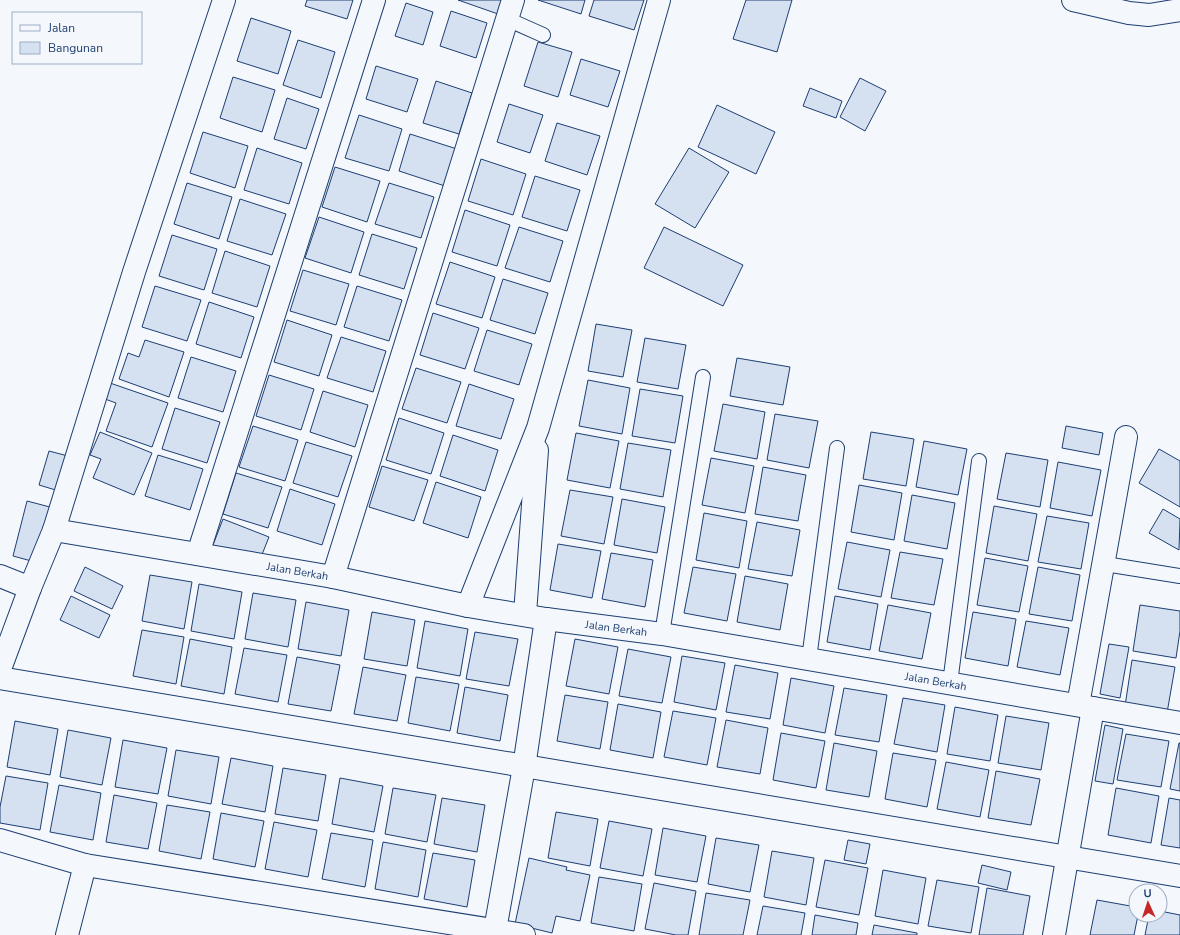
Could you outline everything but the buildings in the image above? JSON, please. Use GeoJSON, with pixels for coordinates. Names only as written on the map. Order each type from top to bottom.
{"type":"FeatureCollection","features":[{"type":"Feature","properties":{"kind":"street"},"geometry":{"type":"LineString","coordinates":[[0,669],[30,588],[54,530],[134,272],[224,0]]}},
{"type":"Feature","properties":{"kind":"street"},"geometry":{"type":"LineString","coordinates":[[198,554],[374,0]]}},
{"type":"Feature","properties":{"kind":"street"},"geometry":{"type":"LineString","coordinates":[[468,606],[538,428],[659,0]]}},
{"type":"Feature","properties":{"kind":"street"},"geometry":{"type":"LineString","coordinates":[[1073,0],[1149,15],[1179,8]]}},
{"type":"Feature","properties":{"kind":"street"},"geometry":{"type":"LineString","coordinates":[[333,577],[510,10]]}},
{"type":"Feature","properties":{"kind":"street"},"geometry":{"type":"LineString","coordinates":[[525,614],[538,428]]}},
{"type":"Feature","properties":{"kind":"street"},"geometry":{"type":"LineString","coordinates":[[1054,935],[1068,857],[1105,564],[1126,437]]}},
{"type":"Feature","properties":{"kind":"street","name":"Jalan Berkah"},"geometry":{"type":"LineString","coordinates":[[54,530],[333,577],[468,606],[525,614],[546,619],[662,634],[1180,723]]}},
{"type":"Feature","properties":{"kind":"street"},"geometry":{"type":"LineString","coordinates":[[0,576],[30,588]]}},
{"type":"Feature","properties":{"kind":"street"},"geometry":{"type":"LineString","coordinates":[[495,930],[524,767],[546,619]]}},
{"type":"Feature","properties":{"kind":"street"},"geometry":{"type":"LineString","coordinates":[[0,678],[1180,876]]}},
{"type":"Feature","properties":{"kind":"street"},"geometry":{"type":"LineString","coordinates":[[0,840],[85,865],[524,935]]}},
{"type":"Feature","properties":{"kind":"street"},"geometry":{"type":"LineString","coordinates":[[67,935],[85,865]]}},
{"type":"Feature","properties":{"kind":"lane"},"geometry":{"type":"LineString","coordinates":[[510,10],[543,35]]}},
{"type":"Feature","properties":{"kind":"lane"},"geometry":{"type":"LineString","coordinates":[[662,634],[703,377]]}},
{"type":"Feature","properties":{"kind":"lane"},"geometry":{"type":"LineString","coordinates":[[809,659],[837,448]]}},
{"type":"Feature","properties":{"kind":"lane"},"geometry":{"type":"LineString","coordinates":[[950,683],[979,461]]}},
{"type":"Feature","properties":{"kind":"lane"},"geometry":{"type":"LineString","coordinates":[[1105,564],[1180,576]]}}]}
